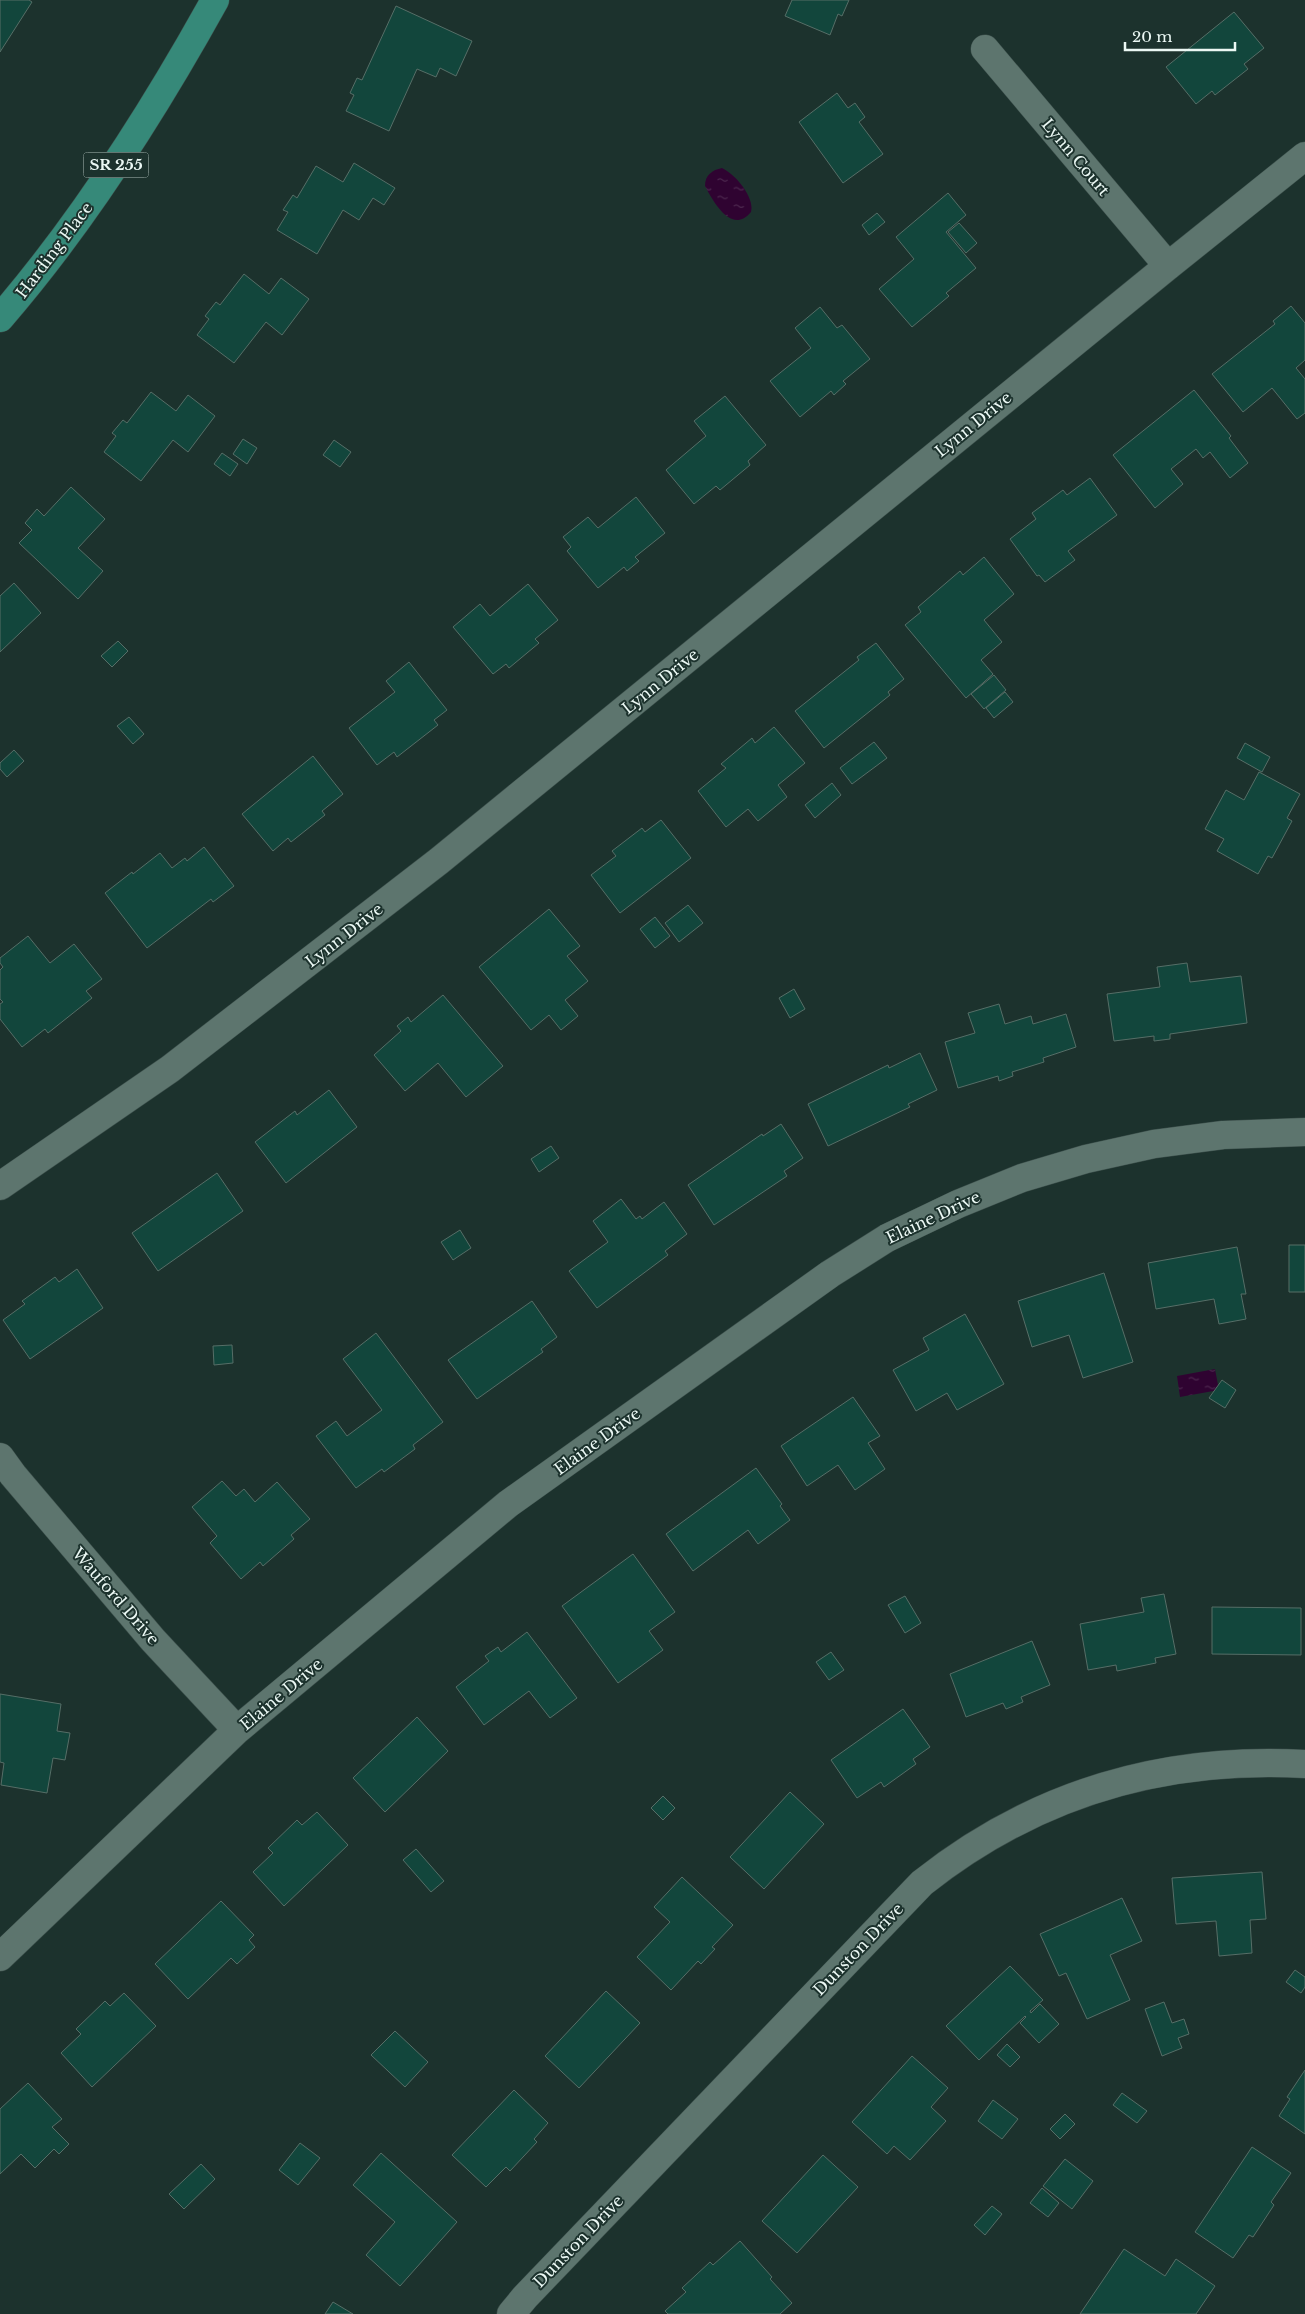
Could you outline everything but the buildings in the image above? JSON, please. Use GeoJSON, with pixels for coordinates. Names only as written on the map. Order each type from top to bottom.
{"type":"FeatureCollection","features":[{"type":"Feature","properties":{"kind":"main road","name":"Harding Place"},"geometry":{"type":"LineString","coordinates":[[0,318],[52,255],[127,150],[215,0]]}},
{"type":"Feature","properties":{"kind":"street","name":"Lynn Court"},"geometry":{"type":"LineString","coordinates":[[984,49],[1168,266]]}},
{"type":"Feature","properties":{"kind":"street","name":"Lynn Drive"},"geometry":{"type":"LineString","coordinates":[[0,1186],[170,1069],[439,861],[1305,156]]}},
{"type":"Feature","properties":{"kind":"street","name":"Elaine Drive"},"geometry":{"type":"LineString","coordinates":[[0,1957],[237,1730],[508,1504],[830,1274],[888,1238],[958,1204],[1013,1182],[1086,1159],[1154,1144],[1223,1135],[1305,1132]]}},
{"type":"Feature","properties":{"kind":"street","name":"Wauford Drive"},"geometry":{"type":"LineString","coordinates":[[0,1457],[13,1476],[153,1640],[237,1730]]}},
{"type":"Feature","properties":{"kind":"street","name":"Dunston Drive"},"geometry":{"type":"LineString","coordinates":[[511,2314],[525,2296],[922,1883],[951,1859],[1021,1818],[1060,1801],[1136,1777],[1264,1761],[1305,1764]]}},
{"type":"Feature","properties":{"kind":"water"},"geometry":{"type":"Polygon","coordinates":[[[722,168],[733,175],[747,193],[751,212],[744,218],[737,220],[724,214],[705,186],[706,179],[710,174],[722,168]]]}},
{"type":"Feature","properties":{"kind":"water"},"geometry":{"type":"Polygon","coordinates":[[[1215,1369],[1219,1390],[1180,1397],[1177,1376],[1215,1369]]]}}]}
